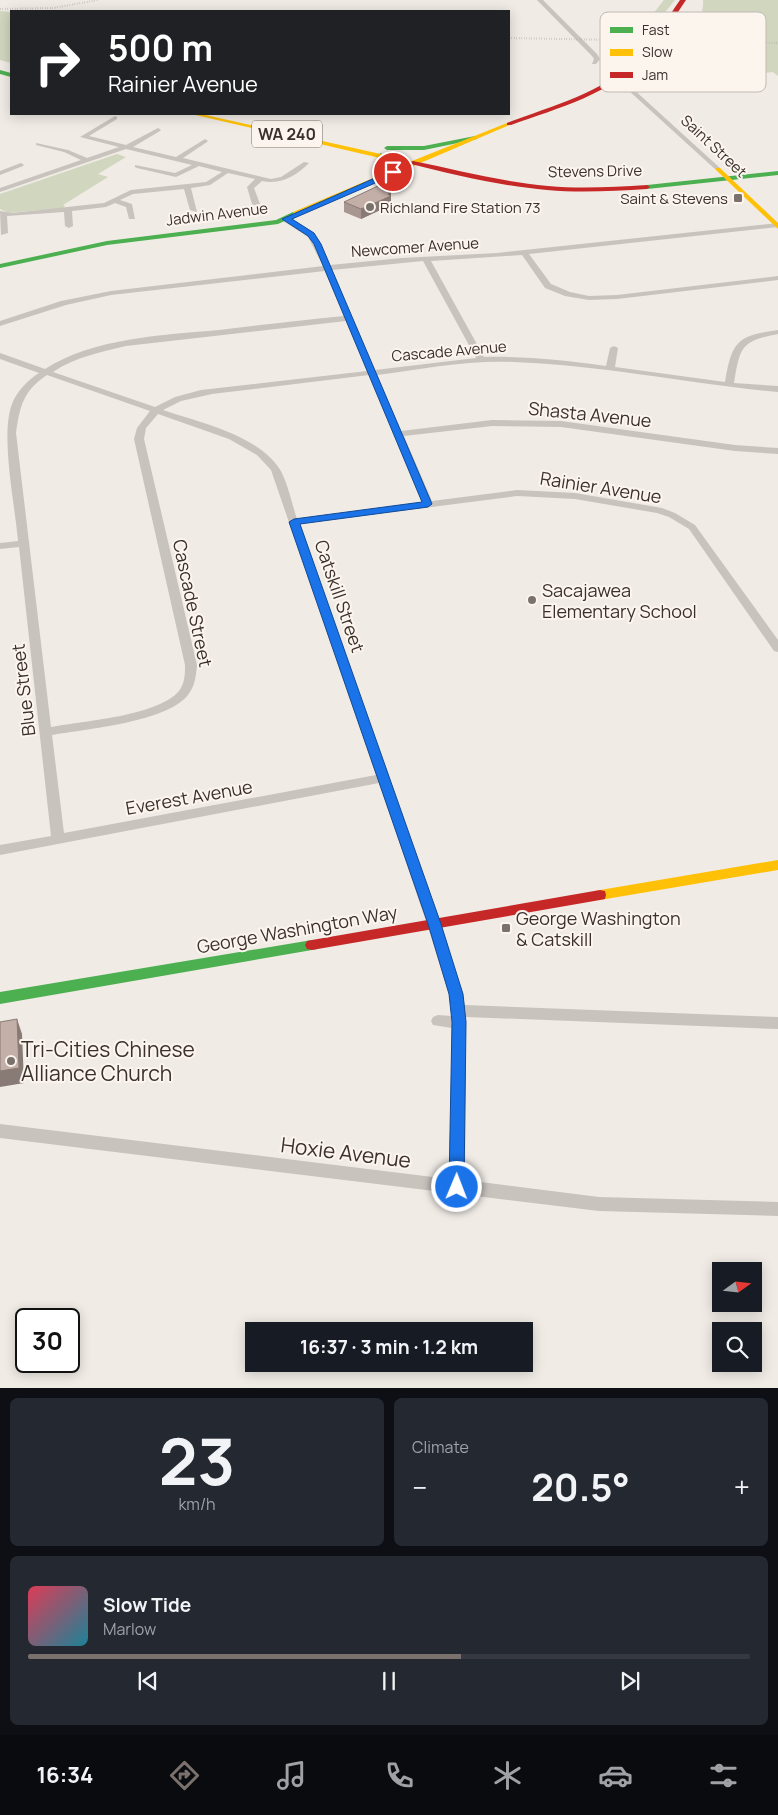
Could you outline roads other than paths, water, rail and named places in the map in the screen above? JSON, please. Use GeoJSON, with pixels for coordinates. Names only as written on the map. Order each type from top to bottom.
{"type":"FeatureCollection","features":[{"type":"Feature","properties":{"kind":"main road","name":"WA 240"},"geometry":{"type":"LineString","coordinates":[[674,12],[683,0]]}},
{"type":"Feature","properties":{"kind":"main road","name":"WA 240"},"geometry":{"type":"LineString","coordinates":[[427,157],[600,86]]}},
{"type":"Feature","properties":{"kind":"main road","name":"WA 240"},"geometry":{"type":"LineString","coordinates":[[199,115],[381,151],[424,148],[475,138]]}},
{"type":"Feature","properties":{"kind":"main road","name":"WA 240"},"geometry":{"type":"LineString","coordinates":[[233,115],[381,151],[413,163]]}},
{"type":"Feature","properties":{"kind":"main road"},"geometry":{"type":"LineString","coordinates":[[454,146],[452,153],[463,170]]}},
{"type":"Feature","properties":{"kind":"main road","name":"Stevens Drive"},"geometry":{"type":"LineString","coordinates":[[381,151],[427,157],[463,170],[516,184],[579,189],[622,188],[778,173]]}},
{"type":"Feature","properties":{"kind":"main road"},"geometry":{"type":"LineString","coordinates":[[381,151],[390,165],[381,178]]}},
{"type":"Feature","properties":{"kind":"main road","name":"Jadwin Avenue"},"geometry":{"type":"LineString","coordinates":[[0,266],[93,245],[249,227],[286,219],[427,157]]}},
{"type":"Feature","properties":{"kind":"main road","name":"Stevens Drive"},"geometry":{"type":"LineString","coordinates":[[413,163],[573,181],[610,180],[778,163]]}},
{"type":"Feature","properties":{"kind":"main road","name":"Saint Street"},"geometry":{"type":"LineString","coordinates":[[718,169],[777,226]]}},
{"type":"Feature","properties":{"kind":"main road"},"geometry":{"type":"LineString","coordinates":[[381,178],[421,172],[463,170]]}},
{"type":"Feature","properties":{"kind":"main road","name":"George Washington Way"},"geometry":{"type":"LineString","coordinates":[[0,998],[778,865]]}},
{"type":"Feature","properties":{"kind":"street"},"geometry":{"type":"LineString","coordinates":[[540,0],[595,55],[597,59],[594,64]]}},
{"type":"Feature","properties":{"kind":"street","name":"Saint Street"},"geometry":{"type":"LineString","coordinates":[[634,92],[718,169]]}},
{"type":"Feature","properties":{"kind":"street"},"geometry":{"type":"LineString","coordinates":[[115,118],[83,137],[272,181],[281,180],[306,163]]}},
{"type":"Feature","properties":{"kind":"street"},"geometry":{"type":"LineString","coordinates":[[0,190],[124,148],[158,130]]}},
{"type":"Feature","properties":{"kind":"street"},"geometry":{"type":"LineString","coordinates":[[176,160],[205,141]]}},
{"type":"Feature","properties":{"kind":"street"},"geometry":{"type":"LineString","coordinates":[[38,144],[66,151],[86,160]]}},
{"type":"Feature","properties":{"kind":"street"},"geometry":{"type":"LineString","coordinates":[[137,166],[176,176],[197,164]]}},
{"type":"Feature","properties":{"kind":"street"},"geometry":{"type":"LineString","coordinates":[[0,173],[22,166]]}},
{"type":"Feature","properties":{"kind":"street"},"geometry":{"type":"LineString","coordinates":[[4,233],[3,213],[106,206],[133,192],[208,184],[227,171]]}},
{"type":"Feature","properties":{"kind":"street"},"geometry":{"type":"LineString","coordinates":[[256,204],[250,187],[260,179]]}},
{"type":"Feature","properties":{"kind":"street"},"geometry":{"type":"LineString","coordinates":[[187,187],[194,210]]}},
{"type":"Feature","properties":{"kind":"street"},"geometry":{"type":"LineString","coordinates":[[115,201],[129,206],[132,216]]}},
{"type":"Feature","properties":{"kind":"street"},"geometry":{"type":"LineString","coordinates":[[69,209],[67,214],[69,226]]}},
{"type":"Feature","properties":{"kind":"street"},"geometry":{"type":"LineString","coordinates":[[286,219],[311,234],[318,244],[428,504]]}},
{"type":"Feature","properties":{"kind":"street","name":"Newcomer Avenue"},"geometry":{"type":"LineString","coordinates":[[0,324],[64,303],[111,293],[161,286],[327,268],[524,252],[777,226]]}},
{"type":"Feature","properties":{"kind":"street"},"geometry":{"type":"LineString","coordinates":[[524,252],[548,286],[568,294],[590,298],[617,297],[778,278]]}},
{"type":"Feature","properties":{"kind":"street"},"geometry":{"type":"LineString","coordinates":[[426,259],[481,360]]}},
{"type":"Feature","properties":{"kind":"street","name":"Blue Street"},"geometry":{"type":"LineString","coordinates":[[58,839],[10,433],[11,417],[18,400],[46,372],[83,354],[122,344],[348,318]]}},
{"type":"Feature","properties":{"kind":"street"},"geometry":{"type":"LineString","coordinates":[[729,385],[734,354],[737,348],[753,337],[778,332]]}},
{"type":"Feature","properties":{"kind":"street"},"geometry":{"type":"LineString","coordinates":[[610,369],[614,348]]}},
{"type":"Feature","properties":{"kind":"street","name":"Catskill Street"},"geometry":{"type":"LineString","coordinates":[[0,356],[232,437],[260,453],[275,468],[384,778],[456,994],[459,1016],[457,1187]]}},
{"type":"Feature","properties":{"kind":"street","name":"Cascade Avenue"},"geometry":{"type":"LineString","coordinates":[[157,411],[172,402],[198,393],[481,360],[532,359],[729,385],[778,388]]}},
{"type":"Feature","properties":{"kind":"street","name":"Cascade Street"},"geometry":{"type":"LineString","coordinates":[[46,732],[150,714],[174,701],[189,685],[192,674],[191,665],[139,439],[140,430],[145,421],[157,411]]}},
{"type":"Feature","properties":{"kind":"street","name":"Shasta Avenue"},"geometry":{"type":"LineString","coordinates":[[399,434],[492,423],[561,424],[735,448],[776,451]]}},
{"type":"Feature","properties":{"kind":"street"},"geometry":{"type":"LineString","coordinates":[[776,451],[778,461]]}},
{"type":"Feature","properties":{"kind":"street","name":"Rainier Avenue"},"geometry":{"type":"LineString","coordinates":[[294,522],[510,493],[556,493],[646,506],[672,515],[692,527],[778,648]]}},
{"type":"Feature","properties":{"kind":"street"},"geometry":{"type":"LineString","coordinates":[[0,546],[23,542]]}},
{"type":"Feature","properties":{"kind":"street","name":"Everest Avenue"},"geometry":{"type":"LineString","coordinates":[[0,850],[384,778]]}},
{"type":"Feature","properties":{"kind":"street"},"geometry":{"type":"LineString","coordinates":[[438,1021],[459,1016],[778,1023]]}},
{"type":"Feature","properties":{"kind":"street","name":"Hoxie Avenue"},"geometry":{"type":"LineString","coordinates":[[0,1131],[599,1204],[778,1209]]}},
{"type":"Feature","properties":{"kind":"railway"},"geometry":{"type":"LineString","coordinates":[[0,9],[53,8],[98,0]]}},
{"type":"Feature","properties":{"kind":"railway"},"geometry":{"type":"LineString","coordinates":[[510,38],[600,40]]}},
{"type":"Feature","properties":{"kind":"railway"},"geometry":{"type":"LineString","coordinates":[[766,43],[778,43]]}},
{"type":"Feature","properties":{"kind":"place","name":"Saint & Stevens"},"geometry":{"type":"Point","coordinates":[738,198]}},
{"type":"Feature","properties":{"kind":"place","name":"Richland Fire Station 73"},"geometry":{"type":"Point","coordinates":[370,207]}},
{"type":"Feature","properties":{"kind":"place","name":"Sacajawea Elementary School"},"geometry":{"type":"Point","coordinates":[532,600]}},
{"type":"Feature","properties":{"kind":"place","name":"George Washington & Catskill"},"geometry":{"type":"Point","coordinates":[506,928]}},
{"type":"Feature","properties":{"kind":"place","name":"Tri-Cities Chinese Alliance Church"},"geometry":{"type":"Point","coordinates":[11,1061]}}]}
